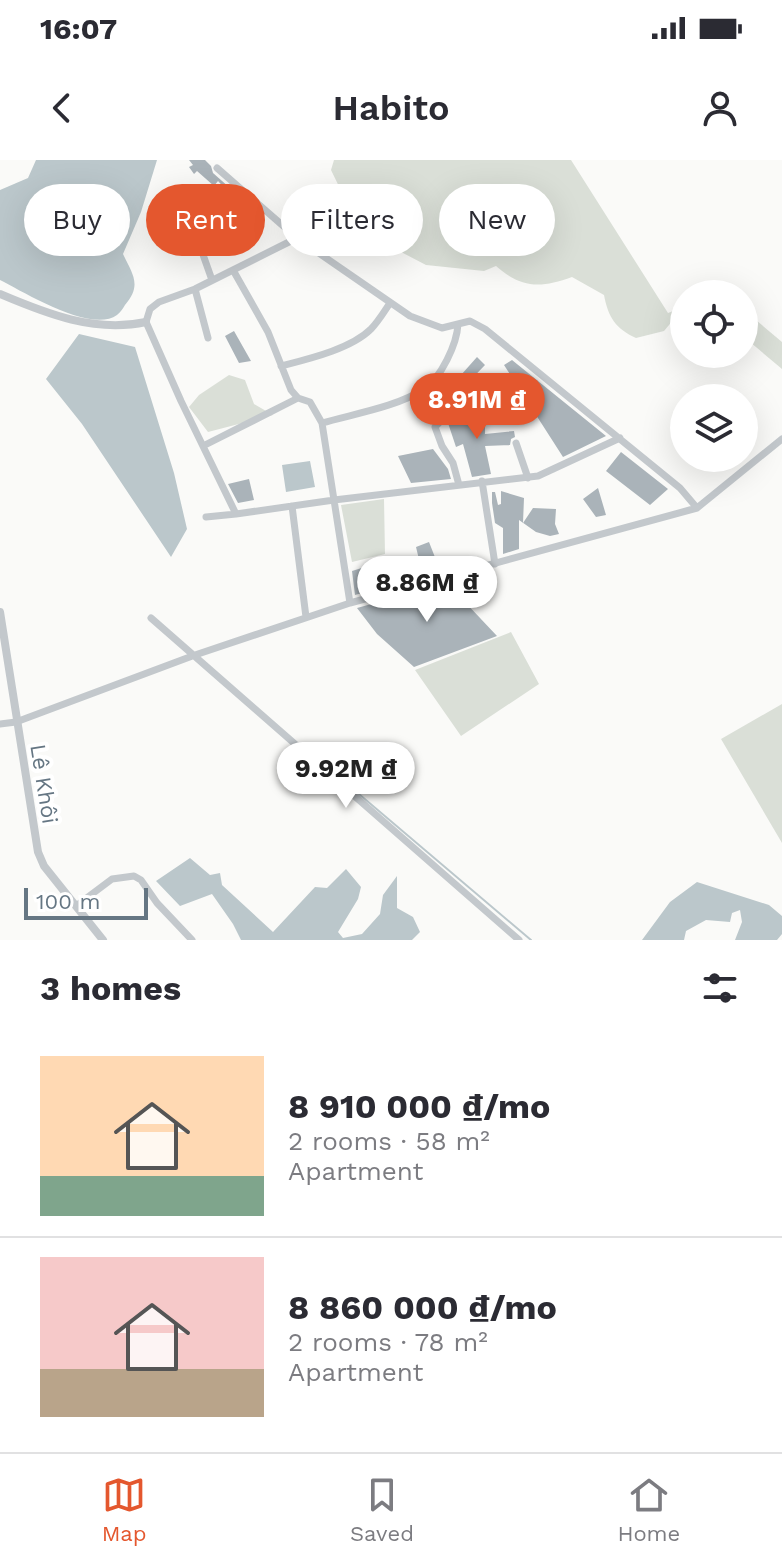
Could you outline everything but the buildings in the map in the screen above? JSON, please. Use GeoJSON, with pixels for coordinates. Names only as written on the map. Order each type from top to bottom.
{"type":"FeatureCollection","features":[{"type":"Feature","properties":{"kind":"street"},"geometry":{"type":"LineString","coordinates":[[217,168],[281,224]]}},
{"type":"Feature","properties":{"kind":"street"},"geometry":{"type":"LineString","coordinates":[[236,514],[146,322],[153,307],[281,246]]}},
{"type":"Feature","properties":{"kind":"street"},"geometry":{"type":"LineString","coordinates":[[203,256],[212,280]]}},
{"type":"Feature","properties":{"kind":"street"},"geometry":{"type":"LineString","coordinates":[[323,256],[390,303],[435,327],[444,328],[470,321],[485,329],[686,492],[697,508]]}},
{"type":"Feature","properties":{"kind":"street"},"geometry":{"type":"LineString","coordinates":[[233,270],[264,323],[291,390],[298,398],[310,402],[322,423],[350,603]]}},
{"type":"Feature","properties":{"kind":"street"},"geometry":{"type":"LineString","coordinates":[[195,289],[208,338]]}},
{"type":"Feature","properties":{"kind":"street"},"geometry":{"type":"LineString","coordinates":[[0,294],[67,320],[125,327],[146,322]]}},
{"type":"Feature","properties":{"kind":"street"},"geometry":{"type":"LineString","coordinates":[[281,366],[321,354],[363,335],[390,303]]}},
{"type":"Feature","properties":{"kind":"street"},"geometry":{"type":"LineString","coordinates":[[322,423],[375,408],[428,386],[452,351],[458,324]]}},
{"type":"Feature","properties":{"kind":"street"},"geometry":{"type":"LineString","coordinates":[[428,386],[449,408],[435,427],[453,463],[459,485]]}},
{"type":"Feature","properties":{"kind":"street"},"geometry":{"type":"LineString","coordinates":[[203,446],[298,398]]}},
{"type":"Feature","properties":{"kind":"street"},"geometry":{"type":"LineString","coordinates":[[206,517],[482,481],[528,478],[555,469],[620,438]]}},
{"type":"Feature","properties":{"kind":"street"},"geometry":{"type":"LineString","coordinates":[[0,724],[16,722],[195,655],[350,603],[697,508],[782,439]]}},
{"type":"Feature","properties":{"kind":"street"},"geometry":{"type":"LineString","coordinates":[[516,443],[528,478]]}},
{"type":"Feature","properties":{"kind":"street"},"geometry":{"type":"LineString","coordinates":[[482,481],[495,564]]}},
{"type":"Feature","properties":{"kind":"street"},"geometry":{"type":"LineString","coordinates":[[292,506],[306,617]]}},
{"type":"Feature","properties":{"kind":"street","name":"Lê Khôi"},"geometry":{"type":"LineString","coordinates":[[0,612],[38,852],[44,866],[103,940]]}},
{"type":"Feature","properties":{"kind":"street"},"geometry":{"type":"LineString","coordinates":[[151,618],[519,940]]}},
{"type":"Feature","properties":{"kind":"street"},"geometry":{"type":"LineString","coordinates":[[76,906],[112,879],[134,876],[141,880],[157,903],[192,940]]}},
{"type":"Feature","properties":{"kind":"shaded area"},"geometry":{"type":"Polygon","coordinates":[[[36,160],[157,160],[150,184],[146,184],[146,196],[130,238],[130,184],[24,184],[24,256],[124,256],[134,286],[130,298],[117,315],[91,319],[75,315],[0,280],[0,190],[28,178],[36,160]]]}},
{"type":"Feature","properties":{"kind":"shaded area"},"geometry":{"type":"Polygon","coordinates":[[[334,160],[571,160],[670,312],[670,324],[664,331],[636,338],[623,331],[614,321],[604,295],[572,277],[532,284],[514,279],[496,266],[484,271],[426,265],[409,256],[423,256],[423,184],[338,184],[331,170],[334,160]]]}},
{"type":"Feature","properties":{"kind":"shaded area"},"geometry":{"type":"Polygon","coordinates":[[[758,322],[782,342],[782,369],[758,349],[758,322]]]}},
{"type":"Feature","properties":{"kind":"shaded area"},"geometry":{"type":"Polygon","coordinates":[[[79,334],[135,347],[174,473],[187,529],[171,557],[82,424],[46,379],[79,334]]]}},
{"type":"Feature","properties":{"kind":"shaded area"},"geometry":{"type":"Polygon","coordinates":[[[229,375],[245,380],[254,404],[273,415],[208,432],[189,407],[199,395],[229,375]]]}},
{"type":"Feature","properties":{"kind":"shaded area"},"geometry":{"type":"Polygon","coordinates":[[[310,461],[315,487],[286,492],[282,465],[310,461]]]}},
{"type":"Feature","properties":{"kind":"shaded area"},"geometry":{"type":"Polygon","coordinates":[[[384,499],[385,554],[352,562],[341,505],[384,499]]]}},
{"type":"Feature","properties":{"kind":"shaded area"},"geometry":{"type":"Polygon","coordinates":[[[511,632],[539,684],[461,736],[415,670],[511,632]]]}},
{"type":"Feature","properties":{"kind":"shaded area"},"geometry":{"type":"Polygon","coordinates":[[[782,704],[782,843],[721,739],[782,704]]]}},
{"type":"Feature","properties":{"kind":"shaded area"},"geometry":{"type":"Polygon","coordinates":[[[190,858],[210,875],[220,873],[222,885],[273,932],[315,887],[327,888],[346,869],[361,887],[358,899],[338,932],[343,938],[362,934],[380,914],[383,895],[397,876],[397,908],[413,917],[420,932],[412,940],[241,940],[212,894],[180,906],[156,881],[190,858]]]}},
{"type":"Feature","properties":{"kind":"shaded area"},"geometry":{"type":"Polygon","coordinates":[[[697,882],[769,905],[782,916],[782,934],[777,940],[735,940],[742,922],[740,910],[732,913],[730,922],[706,920],[686,931],[684,940],[642,940],[670,902],[697,882]]]}},
{"type":"Feature","properties":{"kind":"waterway"},"geometry":{"type":"LineString","coordinates":[[307,750],[531,940]]}}]}
